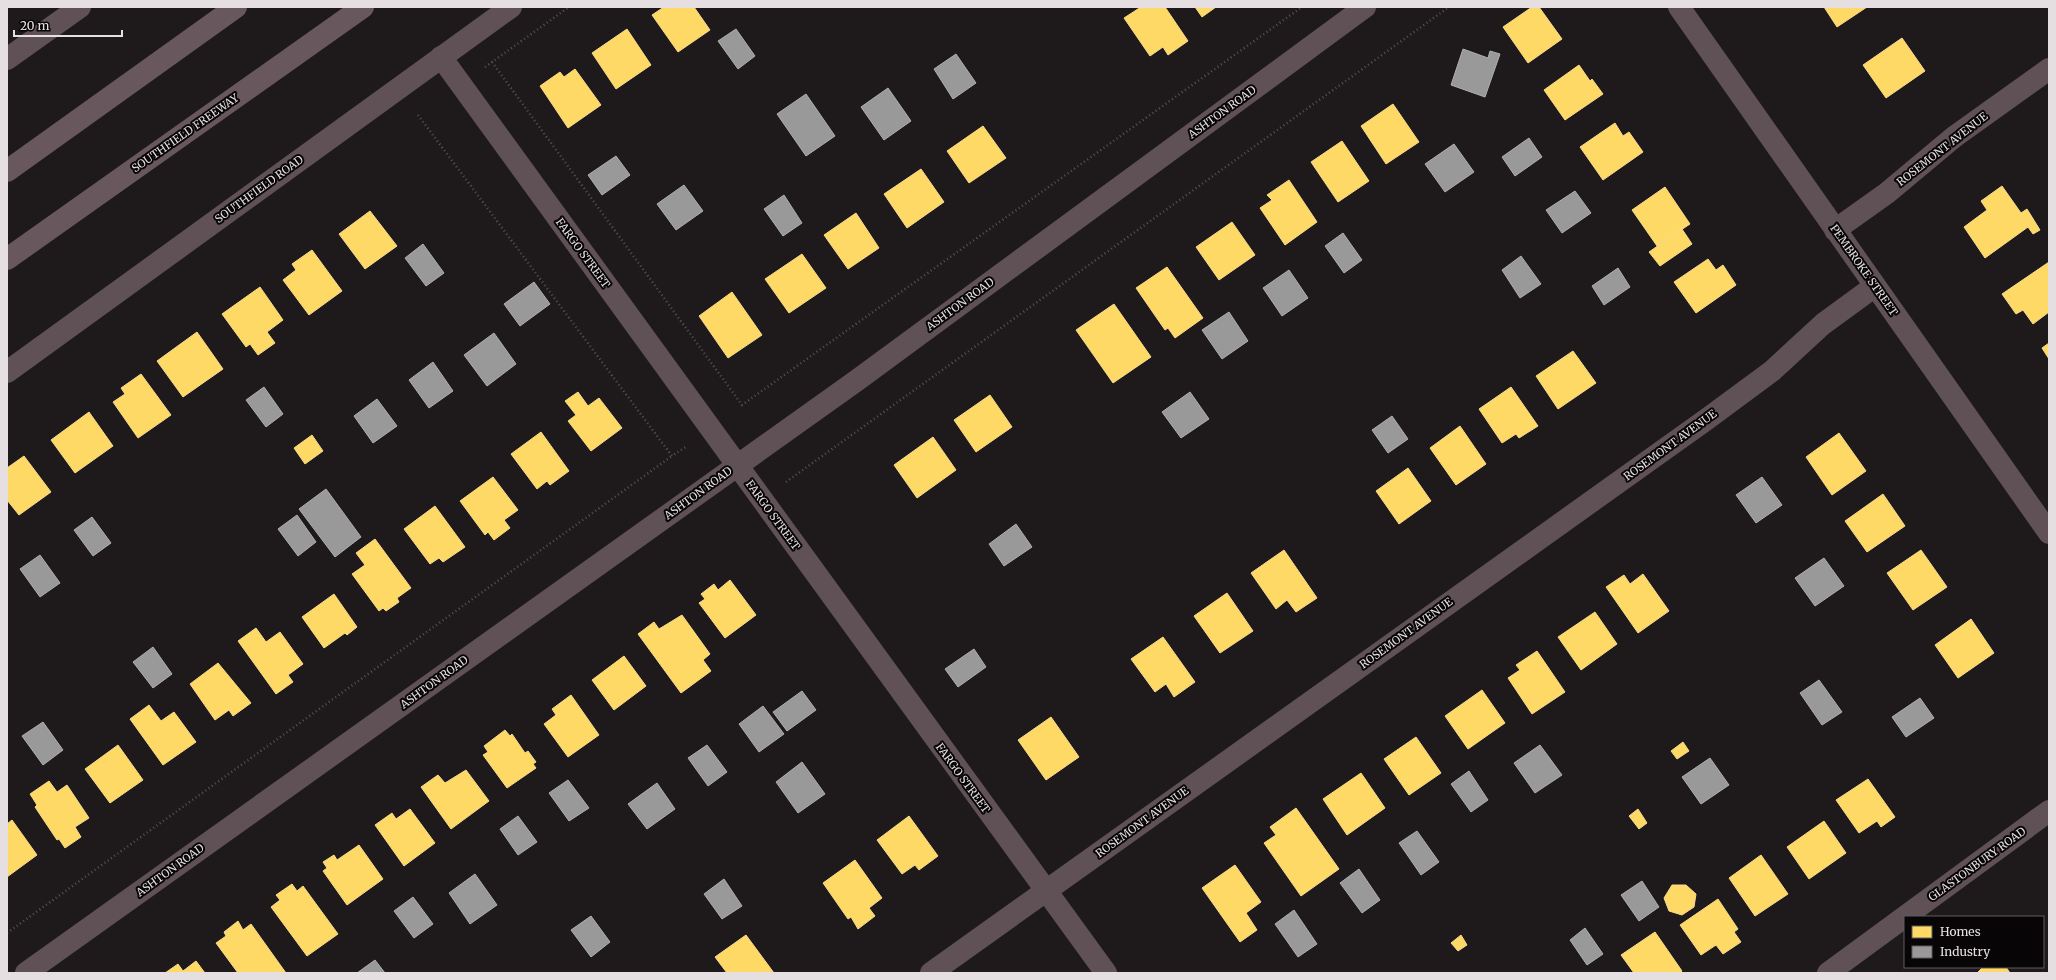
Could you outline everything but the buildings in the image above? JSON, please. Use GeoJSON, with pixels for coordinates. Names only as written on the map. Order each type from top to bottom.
{"type":"FeatureCollection","features":[{"type":"Feature","properties":{"kind":"highway"},"geometry":{"type":"LineString","coordinates":[[7,172],[236,7]]}},
{"type":"Feature","properties":{"kind":"highway","name":"SOUTHFIELD FREEWAY"},"geometry":{"type":"LineString","coordinates":[[7,259],[363,7]]}},
{"type":"Feature","properties":{"kind":"highway"},"geometry":{"type":"LineString","coordinates":[[7,158],[128,85]]}},
{"type":"Feature","properties":{"kind":"main road"},"geometry":{"type":"LineString","coordinates":[[7,59],[80,7]]}},
{"type":"Feature","properties":{"kind":"main road","name":"SOUTHFIELD ROAD"},"geometry":{"type":"LineString","coordinates":[[7,372],[511,7]]}},
{"type":"Feature","properties":{"kind":"street","name":"ASHTON ROAD"},"geometry":{"type":"LineString","coordinates":[[26,973],[856,381],[1365,7]]}},
{"type":"Feature","properties":{"kind":"street","name":"PEMBROKE STREET"},"geometry":{"type":"LineString","coordinates":[[1679,7],[2049,533]]}},
{"type":"Feature","properties":{"kind":"street","name":"FARGO STREET"},"geometry":{"type":"LineString","coordinates":[[441,57],[1106,973]]}},
{"type":"Feature","properties":{"kind":"street","name":"ROSEMONT AVENUE"},"geometry":{"type":"LineString","coordinates":[[1835,230],[1887,192],[1954,136],[2049,69]]}},
{"type":"Feature","properties":{"kind":"street","name":"ROSEMONT AVENUE"},"geometry":{"type":"LineString","coordinates":[[931,973],[1713,414],[1772,371],[1823,324],[1875,286]]}},
{"type":"Feature","properties":{"kind":"street","name":"GLASTONBURY ROAD"},"geometry":{"type":"LineString","coordinates":[[1906,916],[2049,811]]}},
{"type":"Feature","properties":{"kind":"street","name":"GLASTONBURY ROAD"},"geometry":{"type":"LineString","coordinates":[[1828,973],[1904,917]]}},
{"type":"Feature","properties":{"kind":"path"},"geometry":{"type":"LineString","coordinates":[[480,71],[569,7]]}},
{"type":"Feature","properties":{"kind":"path"},"geometry":{"type":"LineString","coordinates":[[492,62],[742,405],[1302,7]]}},
{"type":"Feature","properties":{"kind":"path"},"geometry":{"type":"LineString","coordinates":[[781,485],[1449,7]]}},
{"type":"Feature","properties":{"kind":"path"},"geometry":{"type":"LineString","coordinates":[[418,115],[672,456]]}},
{"type":"Feature","properties":{"kind":"path"},"geometry":{"type":"LineString","coordinates":[[7,933],[687,446]]}}]}
